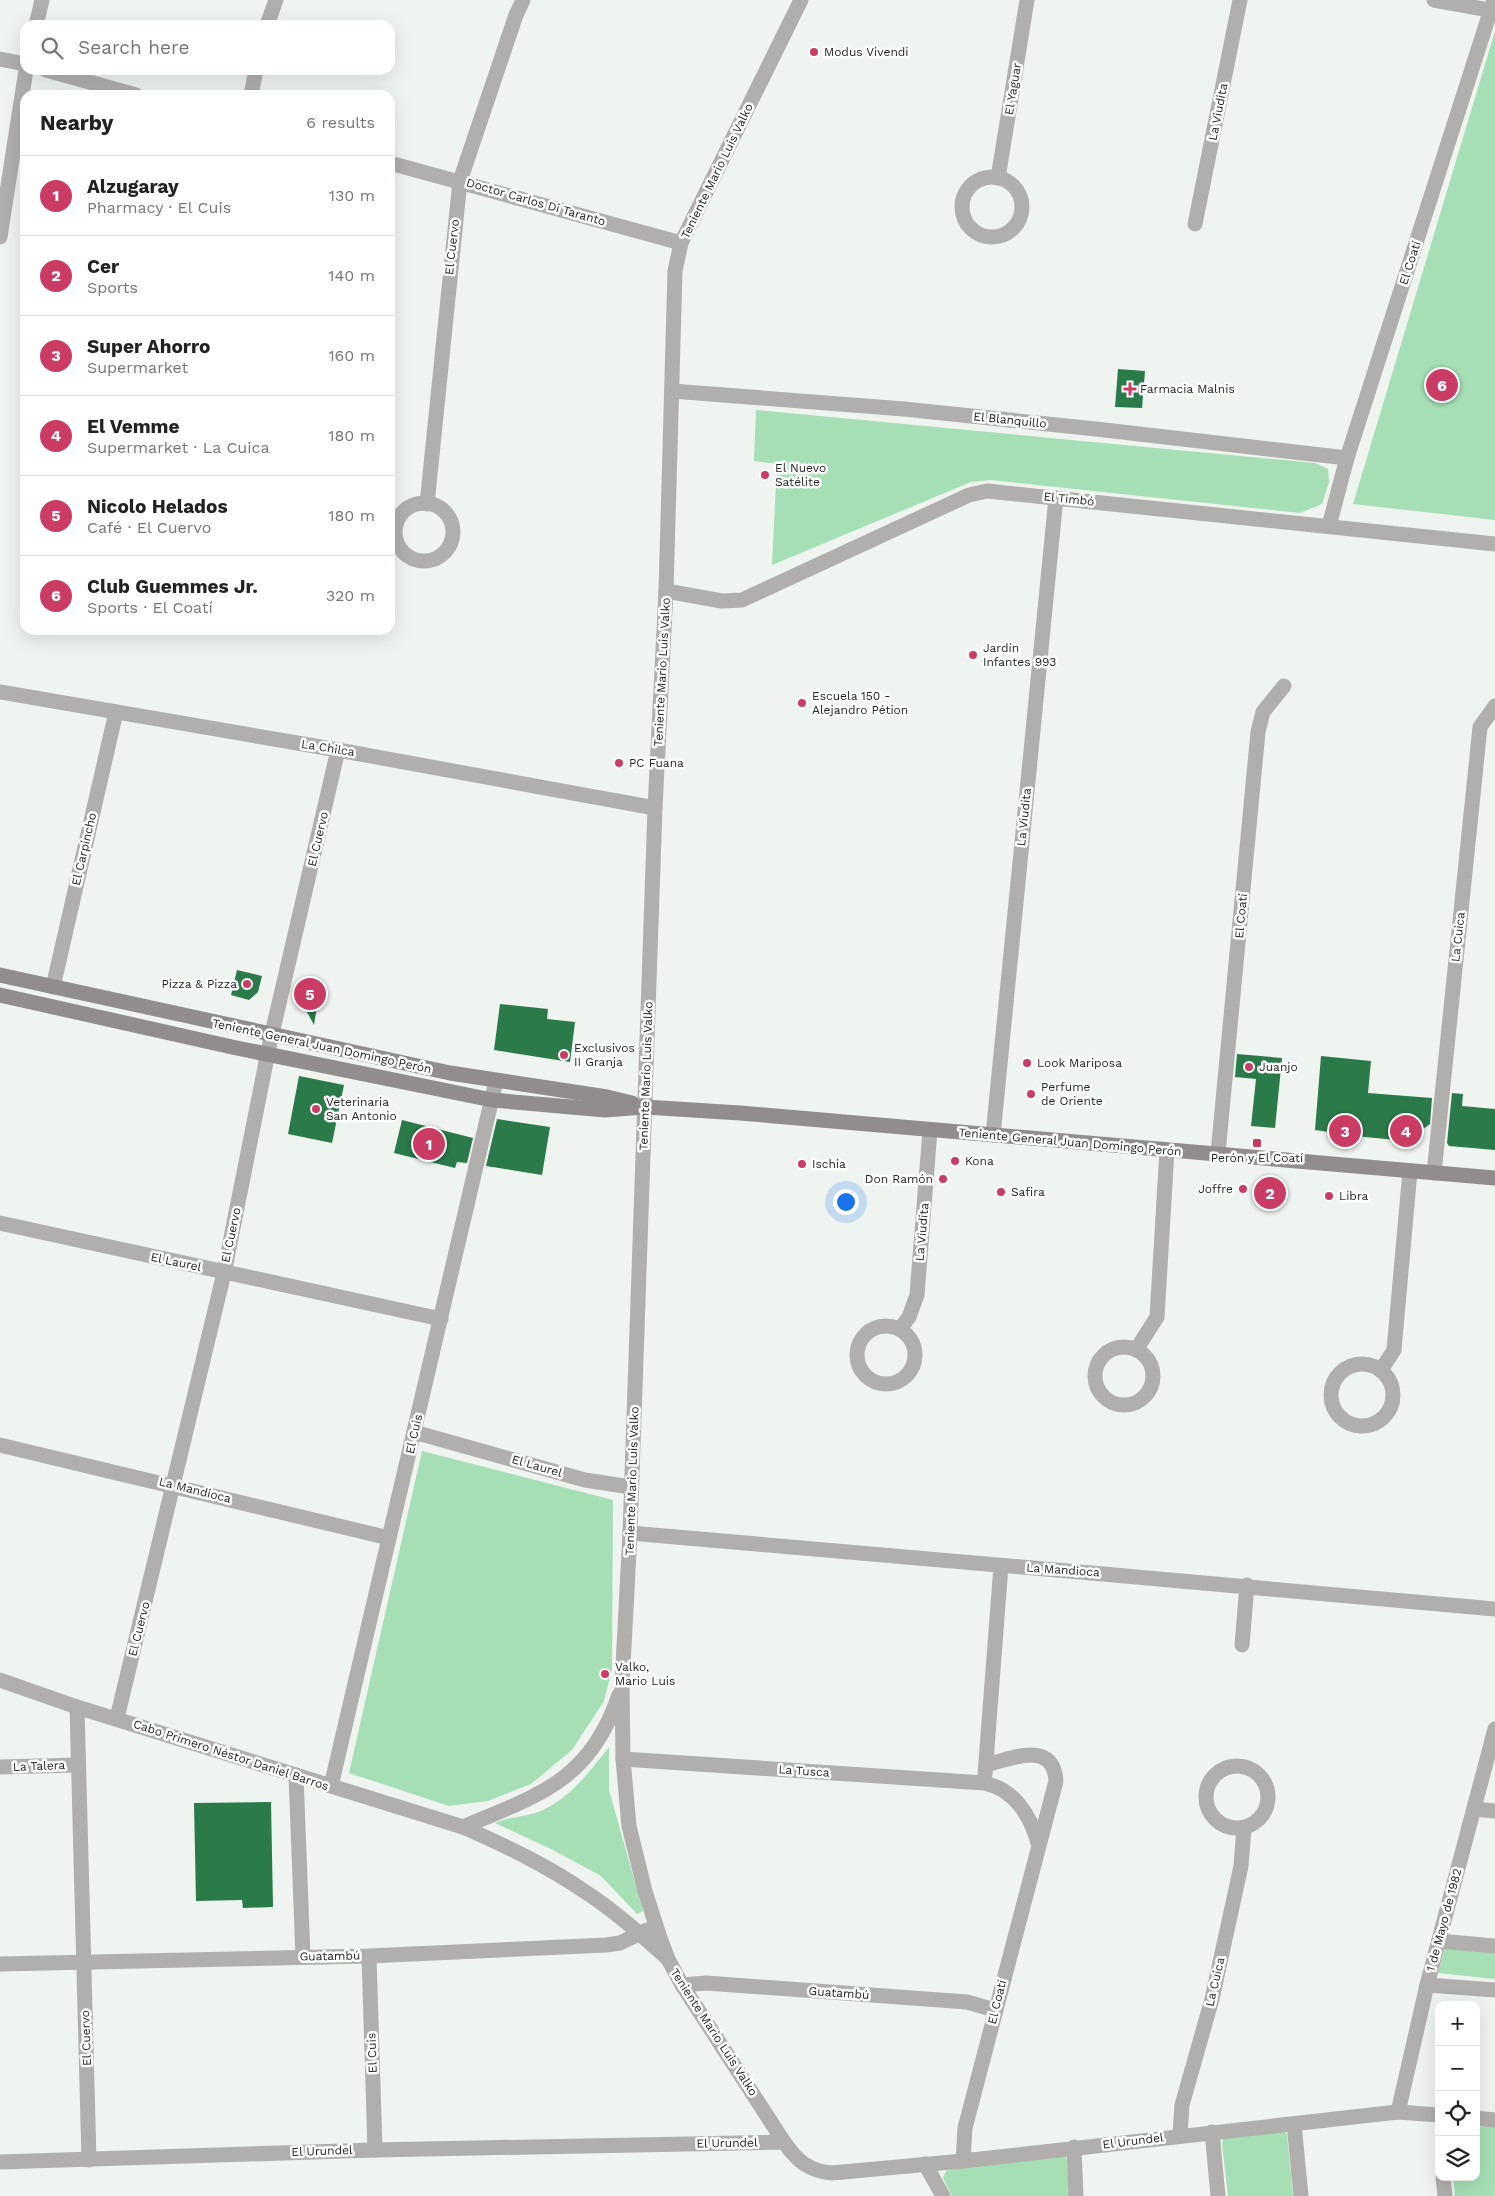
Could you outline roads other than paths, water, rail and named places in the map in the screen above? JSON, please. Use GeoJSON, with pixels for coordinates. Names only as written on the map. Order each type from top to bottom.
{"type":"FeatureCollection","features":[{"type":"Feature","properties":{"kind":"main road","name":"Teniente General Juan Domingo Perón"},"geometry":{"type":"LineString","coordinates":[[0,975],[272,1035],[496,1081],[607,1097],[646,1107]]}},
{"type":"Feature","properties":{"kind":"main road","name":"Teniente General Juan Domingo Perón"},"geometry":{"type":"LineString","coordinates":[[0,995],[268,1054],[492,1100],[605,1110],[646,1107],[740,1113],[1495,1178]]}},
{"type":"Feature","properties":{"kind":"street"},"geometry":{"type":"LineString","coordinates":[[37,20],[42,0]]}},
{"type":"Feature","properties":{"kind":"street"},"geometry":{"type":"LineString","coordinates":[[269,20],[276,0]]}},
{"type":"Feature","properties":{"kind":"street","name":"El Cuervo"},"geometry":{"type":"LineString","coordinates":[[426,504],[460,181],[513,24],[523,0]]}},
{"type":"Feature","properties":{"kind":"street","name":"Teniente Mario Luis Valko"},"geometry":{"type":"LineString","coordinates":[[784,2142],[682,1985],[668,1959],[645,1891],[629,1826],[623,1759],[622,1684],[630,1533],[655,808],[666,591],[675,271],[681,243],[801,0]]}},
{"type":"Feature","properties":{"kind":"street","name":"El Yaguar"},"geometry":{"type":"LineString","coordinates":[[998,178],[1027,0]]}},
{"type":"Feature","properties":{"kind":"street","name":"La Viudita"},"geometry":{"type":"LineString","coordinates":[[1195,224],[1240,0]]}},
{"type":"Feature","properties":{"kind":"street"},"geometry":{"type":"LineString","coordinates":[[1434,0],[1493,7]]}},
{"type":"Feature","properties":{"kind":"street","name":"El Coatí"},"geometry":{"type":"LineString","coordinates":[[1329,526],[1347,458],[1493,7]]}},
{"type":"Feature","properties":{"kind":"street"},"geometry":{"type":"LineString","coordinates":[[0,59],[20,63]]}},
{"type":"Feature","properties":{"kind":"street"},"geometry":{"type":"LineString","coordinates":[[23,90],[25,75]]}},
{"type":"Feature","properties":{"kind":"street"},"geometry":{"type":"LineString","coordinates":[[64,75],[118,90]]}},
{"type":"Feature","properties":{"kind":"street"},"geometry":{"type":"LineString","coordinates":[[252,90],[255,75]]}},
{"type":"Feature","properties":{"kind":"street"},"geometry":{"type":"LineString","coordinates":[[0,237],[20,109]]}},
{"type":"Feature","properties":{"kind":"street","name":"Doctor Carlos Di Taranto"},"geometry":{"type":"LineString","coordinates":[[395,164],[681,243]]}},
{"type":"Feature","properties":{"kind":"street"},"geometry":{"type":"LineString","coordinates":[[988,177],[998,178],[1008,181],[1016,188],[1022,208],[1020,218],[1014,227],[1006,233],[997,237],[986,237],[970,228],[964,220],[962,201],[971,184],[988,177]]}},
{"type":"Feature","properties":{"kind":"street","name":"El Blanquillo"},"geometry":{"type":"LineString","coordinates":[[672,391],[904,409],[1347,458]]}},
{"type":"Feature","properties":{"kind":"street","name":"El Timbó"},"geometry":{"type":"LineString","coordinates":[[666,591],[722,601],[742,600],[969,495],[987,491],[1495,544]]}},
{"type":"Feature","properties":{"kind":"street","name":"La Viudita"},"geometry":{"type":"LineString","coordinates":[[993,1135],[1056,498]]}},
{"type":"Feature","properties":{"kind":"street","name":"El Coatí"},"geometry":{"type":"LineString","coordinates":[[1218,1153],[1258,732],[1263,712],[1284,686]]}},
{"type":"Feature","properties":{"kind":"street","name":"La Chilca"},"geometry":{"type":"LineString","coordinates":[[0,692],[338,750],[655,808]]}},
{"type":"Feature","properties":{"kind":"street","name":"La Cuica"},"geometry":{"type":"LineString","coordinates":[[1434,1173],[1480,727],[1495,706]]}},
{"type":"Feature","properties":{"kind":"street","name":"El Carpincho"},"geometry":{"type":"LineString","coordinates":[[53,987],[116,712]]}},
{"type":"Feature","properties":{"kind":"street","name":"El Cuervo"},"geometry":{"type":"LineString","coordinates":[[117,1718],[224,1272],[272,1035],[338,750]]}},
{"type":"Feature","properties":{"kind":"street","name":"El Cuis"},"geometry":{"type":"LineString","coordinates":[[331,1786],[496,1081]]}},
{"type":"Feature","properties":{"kind":"street","name":"La Viudita"},"geometry":{"type":"LineString","coordinates":[[900,1329],[909,1317],[917,1295],[930,1130]]}},
{"type":"Feature","properties":{"kind":"street"},"geometry":{"type":"LineString","coordinates":[[1136,1350],[1157,1317],[1167,1150]]}},
{"type":"Feature","properties":{"kind":"street"},"geometry":{"type":"LineString","coordinates":[[1380,1370],[1394,1350],[1410,1171]]}},
{"type":"Feature","properties":{"kind":"street","name":"El Laurel"},"geometry":{"type":"LineString","coordinates":[[0,1224],[441,1319]]}},
{"type":"Feature","properties":{"kind":"street"},"geometry":{"type":"LineString","coordinates":[[1362,1364],[1380,1370],[1388,1378],[1392,1387],[1393,1398],[1390,1408],[1376,1422],[1361,1425],[1346,1421],[1333,1406],[1332,1386],[1337,1378],[1344,1370],[1362,1364]]}},
{"type":"Feature","properties":{"kind":"street","name":"El Laurel"},"geometry":{"type":"LineString","coordinates":[[414,1432],[585,1480],[631,1487]]}},
{"type":"Feature","properties":{"kind":"street","name":"La Mandioca"},"geometry":{"type":"LineString","coordinates":[[0,1445],[390,1538]]}},
{"type":"Feature","properties":{"kind":"street","name":"La Mandioca"},"geometry":{"type":"LineString","coordinates":[[630,1533],[1001,1566],[1247,1585],[1495,1609]]}},
{"type":"Feature","properties":{"kind":"street"},"geometry":{"type":"LineString","coordinates":[[1001,1566],[984,1783],[1000,1787],[1021,1806],[1034,1828],[1038,1843]]}},
{"type":"Feature","properties":{"kind":"street"},"geometry":{"type":"LineString","coordinates":[[1242,1645],[1247,1585]]}},
{"type":"Feature","properties":{"kind":"street","name":"Cabo Primero Néstor Daniel Barros"},"geometry":{"type":"LineString","coordinates":[[0,1680],[463,1827],[548,1868],[587,1893],[640,1934],[668,1959]]}},
{"type":"Feature","properties":{"kind":"street"},"geometry":{"type":"LineString","coordinates":[[463,1827],[545,1790],[582,1762],[594,1749],[606,1729],[622,1684]]}},
{"type":"Feature","properties":{"kind":"street","name":"El Cuervo"},"geometry":{"type":"LineString","coordinates":[[77,1706],[89,2160]]}},
{"type":"Feature","properties":{"kind":"street","name":"1 de Mayo de 1982"},"geometry":{"type":"LineString","coordinates":[[1398,2112],[1427,1984],[1474,1809],[1490,1763],[1495,1729]]}},
{"type":"Feature","properties":{"kind":"street","name":"El Coatí"},"geometry":{"type":"LineString","coordinates":[[962,2161],[964,2128],[1038,1843],[1056,1782],[1055,1770],[1048,1760],[1035,1755],[1024,1754],[986,1764]]}},
{"type":"Feature","properties":{"kind":"street","name":"La Tusca"},"geometry":{"type":"LineString","coordinates":[[623,1759],[984,1783]]}},
{"type":"Feature","properties":{"kind":"street","name":"La Talera"},"geometry":{"type":"LineString","coordinates":[[0,1767],[78,1764]]}},
{"type":"Feature","properties":{"kind":"street"},"geometry":{"type":"LineString","coordinates":[[1238,1766],[1256,1773],[1263,1780],[1267,1789],[1266,1809],[1253,1824],[1244,1828],[1233,1828],[1219,1823],[1208,1810],[1205,1800],[1206,1789],[1211,1780],[1218,1772],[1228,1767],[1238,1766]]}},
{"type":"Feature","properties":{"kind":"street"},"geometry":{"type":"LineString","coordinates":[[296,1775],[303,1956]]}},
{"type":"Feature","properties":{"kind":"street"},"geometry":{"type":"LineString","coordinates":[[1474,1809],[1495,1811]]}},
{"type":"Feature","properties":{"kind":"street","name":"La Cuica"},"geometry":{"type":"LineString","coordinates":[[1180,2135],[1182,2105],[1212,1999],[1241,1866],[1244,1828]]}},
{"type":"Feature","properties":{"kind":"street","name":"Guatambú"},"geometry":{"type":"LineString","coordinates":[[0,1964],[369,1956],[606,1945],[620,1943],[656,1925]]}},
{"type":"Feature","properties":{"kind":"street"},"geometry":{"type":"LineString","coordinates":[[1439,1941],[1495,1946]]}},
{"type":"Feature","properties":{"kind":"street","name":"El Cuis"},"geometry":{"type":"LineString","coordinates":[[369,1956],[376,2150]]}},
{"type":"Feature","properties":{"kind":"street","name":"Guatambú"},"geometry":{"type":"LineString","coordinates":[[682,1985],[706,1984],[967,2002],[995,2010]]}},
{"type":"Feature","properties":{"kind":"street"},"geometry":{"type":"LineString","coordinates":[[1427,1984],[1495,1990]]}},
{"type":"Feature","properties":{"kind":"street","name":"El Urundel"},"geometry":{"type":"LineString","coordinates":[[0,2162],[376,2150],[784,2142],[793,2155],[805,2166],[819,2172],[832,2173],[962,2161],[1398,2112],[1435,2115]]}},
{"type":"Feature","properties":{"kind":"street"},"geometry":{"type":"LineString","coordinates":[[1480,2118],[1495,2120]]}},
{"type":"Feature","properties":{"kind":"street"},"geometry":{"type":"LineString","coordinates":[[1294,2124],[1301,2196]]}},
{"type":"Feature","properties":{"kind":"street"},"geometry":{"type":"LineString","coordinates":[[1212,2132],[1218,2196]]}},
{"type":"Feature","properties":{"kind":"street"},"geometry":{"type":"LineString","coordinates":[[1074,2148],[1076,2196]]}},
{"type":"Feature","properties":{"kind":"street"},"geometry":{"type":"LineString","coordinates":[[926,2164],[943,2196]]}},
{"type":"Feature","properties":{"kind":"street"},"geometry":{"type":"LineString","coordinates":[[1443,2181],[1444,2196]]}},
{"type":"Feature","properties":{"kind":"place","name":"Modus Vivendi"},"geometry":{"type":"Point","coordinates":[814,52]}},
{"type":"Feature","properties":{"kind":"place","name":"Club Guemmes Jr."},"geometry":{"type":"Point","coordinates":[1442,385]}},
{"type":"Feature","properties":{"kind":"place","name":"Farmacia Malnis"},"geometry":{"type":"Point","coordinates":[1130,389]}},
{"type":"Feature","properties":{"kind":"place","name":"El Nuevo Satélite"},"geometry":{"type":"Point","coordinates":[765,475]}},
{"type":"Feature","properties":{"kind":"place","name":"Jardín Infantes 993"},"geometry":{"type":"Point","coordinates":[973,655]}},
{"type":"Feature","properties":{"kind":"place","name":"Escuela 150 - Alejandro Pétion"},"geometry":{"type":"Point","coordinates":[802,703]}},
{"type":"Feature","properties":{"kind":"place","name":"PC Fuana"},"geometry":{"type":"Point","coordinates":[619,763]}},
{"type":"Feature","properties":{"kind":"place","name":"Pizza & Pizza"},"geometry":{"type":"Point","coordinates":[247,984]}},
{"type":"Feature","properties":{"kind":"place","name":"Nicolo Helados"},"geometry":{"type":"Point","coordinates":[310,994]}},
{"type":"Feature","properties":{"kind":"place","name":"Exclusivos II Granja"},"geometry":{"type":"Point","coordinates":[564,1055]}},
{"type":"Feature","properties":{"kind":"place","name":"Look Mariposa"},"geometry":{"type":"Point","coordinates":[1027,1063]}},
{"type":"Feature","properties":{"kind":"place","name":"Juanjo"},"geometry":{"type":"Point","coordinates":[1249,1067]}},
{"type":"Feature","properties":{"kind":"place","name":"Perfume de Oriente"},"geometry":{"type":"Point","coordinates":[1031,1094]}},
{"type":"Feature","properties":{"kind":"place","name":"Veterinaria San Antonio"},"geometry":{"type":"Point","coordinates":[316,1109]}},
{"type":"Feature","properties":{"kind":"place","name":"Super Ahorro"},"geometry":{"type":"Point","coordinates":[1345,1131]}},
{"type":"Feature","properties":{"kind":"place","name":"El Vemme"},"geometry":{"type":"Point","coordinates":[1406,1131]}},
{"type":"Feature","properties":{"kind":"place","name":"Perón y El Coatí"},"geometry":{"type":"Point","coordinates":[1257,1143]}},
{"type":"Feature","properties":{"kind":"place","name":"Alzugaray"},"geometry":{"type":"Point","coordinates":[429,1144]}},
{"type":"Feature","properties":{"kind":"place","name":"Kona"},"geometry":{"type":"Point","coordinates":[955,1161]}},
{"type":"Feature","properties":{"kind":"place","name":"Ischia"},"geometry":{"type":"Point","coordinates":[802,1164]}},
{"type":"Feature","properties":{"kind":"place","name":"Don Ramón"},"geometry":{"type":"Point","coordinates":[943,1179]}},
{"type":"Feature","properties":{"kind":"place","name":"Joffre"},"geometry":{"type":"Point","coordinates":[1243,1189]}},
{"type":"Feature","properties":{"kind":"place","name":"Safira"},"geometry":{"type":"Point","coordinates":[1001,1192]}},
{"type":"Feature","properties":{"kind":"place","name":"Cer"},"geometry":{"type":"Point","coordinates":[1270,1193]}},
{"type":"Feature","properties":{"kind":"place","name":"Libra"},"geometry":{"type":"Point","coordinates":[1329,1196]}},
{"type":"Feature","properties":{"kind":"place","name":"Valko, Mario Luis"},"geometry":{"type":"Point","coordinates":[605,1674]}}]}
